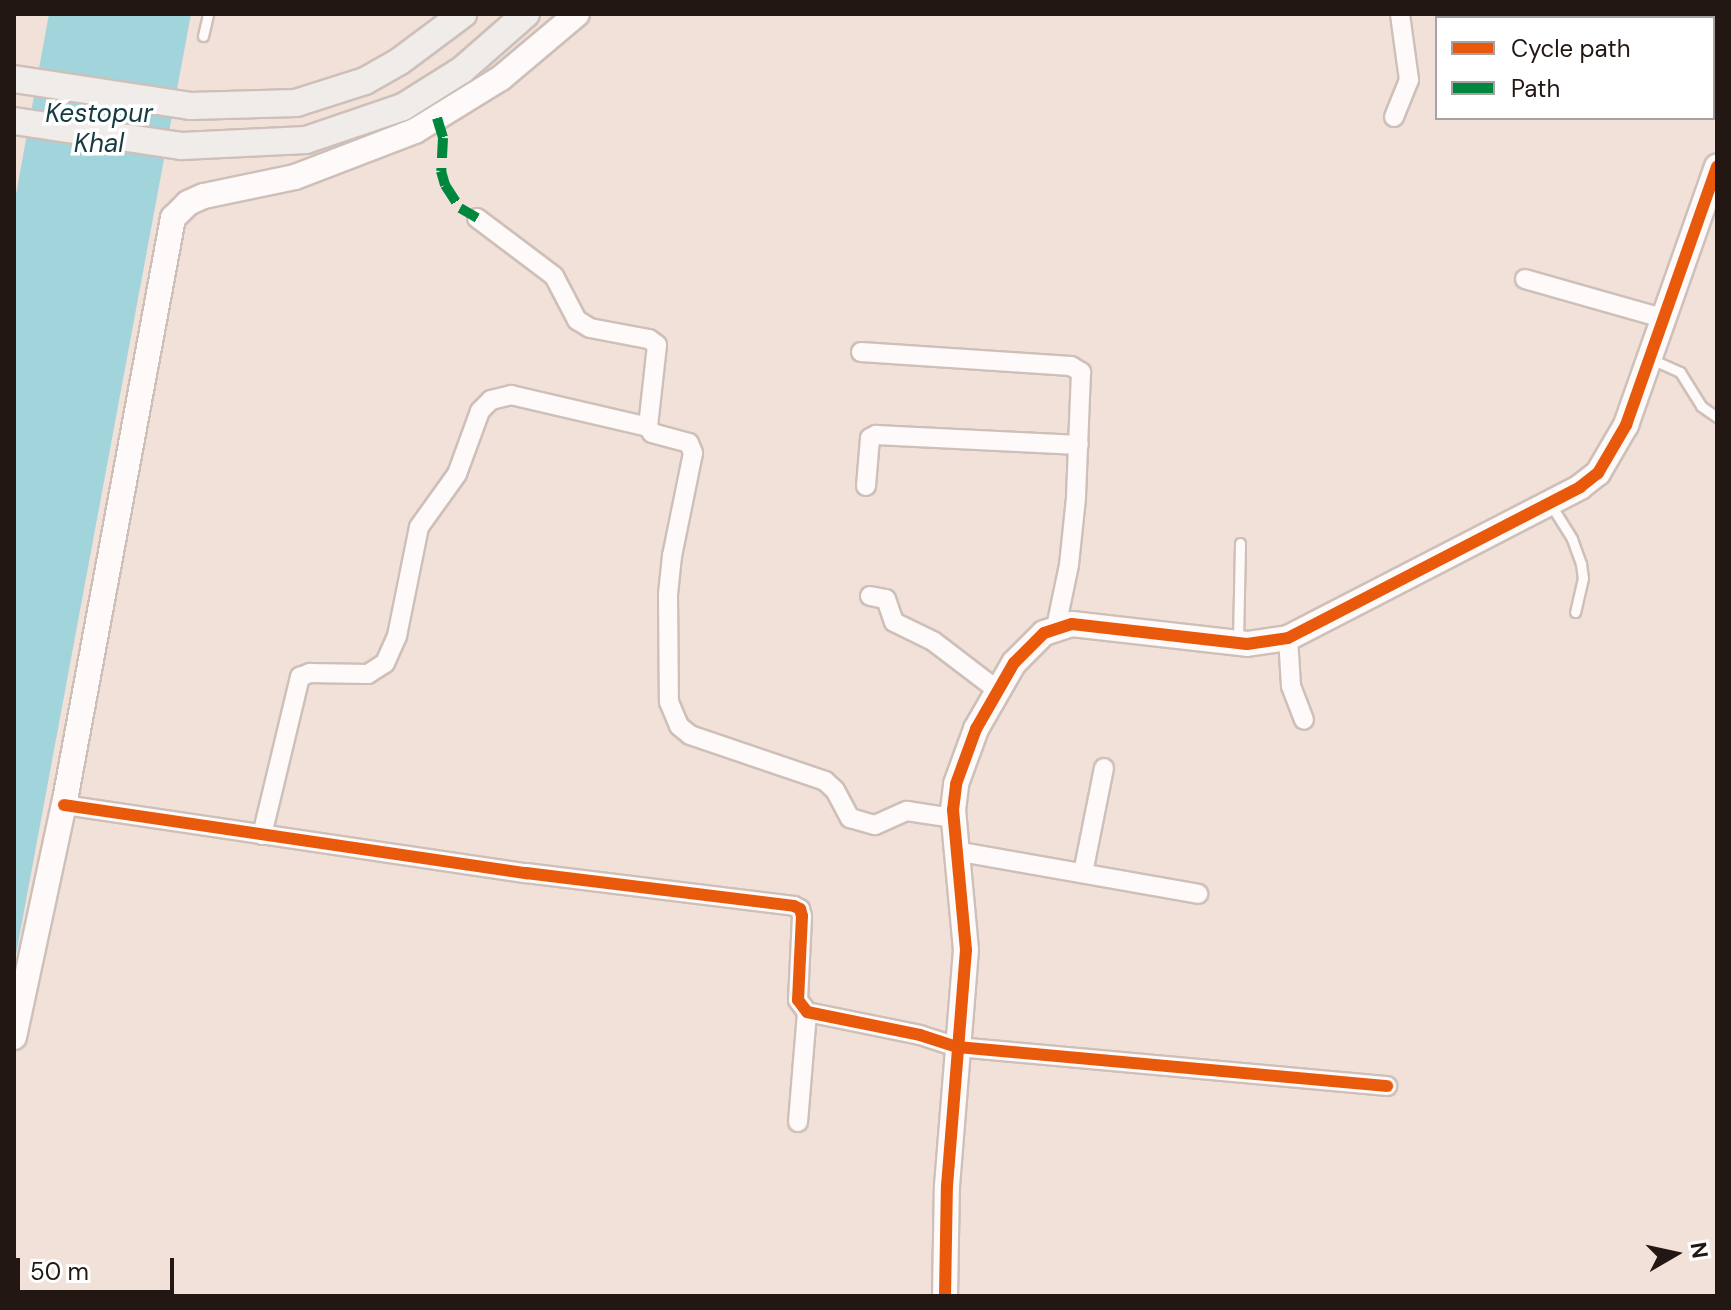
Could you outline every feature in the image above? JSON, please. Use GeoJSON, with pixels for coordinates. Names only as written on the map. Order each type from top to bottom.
{"type":"FeatureCollection","features":[{"type":"Feature","properties":{"kind":"main road"},"geometry":{"type":"LineString","coordinates":[[14,79],[190,106],[296,103],[365,81],[400,61],[463,14]]}},
{"type":"Feature","properties":{"kind":"main road"},"geometry":{"type":"LineString","coordinates":[[14,121],[182,146],[306,140],[403,107],[462,70],[526,14]]}},
{"type":"Feature","properties":{"kind":"street"},"geometry":{"type":"LineString","coordinates":[[14,1037],[64,805],[173,218],[188,203],[204,196],[295,177],[415,131],[501,78],[577,14]]}},
{"type":"Feature","properties":{"kind":"street"},"geometry":{"type":"LineString","coordinates":[[1394,117],[1409,80],[1400,14]]}},
{"type":"Feature","properties":{"kind":"street"},"geometry":{"type":"LineString","coordinates":[[945,1296],[947,1186],[966,927],[955,851],[953,818],[956,784],[976,729],[1014,663],[1044,633],[1072,624],[1238,643],[1288,638],[1411,572],[1551,505],[1598,473],[1613,453],[1651,359],[1717,167]]}},
{"type":"Feature","properties":{"kind":"street"},"geometry":{"type":"LineString","coordinates":[[477,218],[554,276],[577,320],[590,328],[649,339],[657,345],[648,427],[652,433],[689,443],[693,453],[672,556],[668,595],[669,702],[679,726],[690,735],[825,781],[835,790],[850,818],[875,825],[907,811],[953,818]]}},
{"type":"Feature","properties":{"kind":"street"},"geometry":{"type":"LineString","coordinates":[[1525,279],[1665,319]]}},
{"type":"Feature","properties":{"kind":"street"},"geometry":{"type":"LineString","coordinates":[[861,352],[1078,369],[1082,378],[1079,445],[1069,565],[1056,627]]}},
{"type":"Feature","properties":{"kind":"street"},"geometry":{"type":"LineString","coordinates":[[262,835],[300,677],[310,673],[368,674],[385,663],[397,636],[419,527],[457,474],[480,411],[491,400],[511,395],[648,427]]}},
{"type":"Feature","properties":{"kind":"street"},"geometry":{"type":"LineString","coordinates":[[866,486],[870,438],[876,435],[1079,445]]}},
{"type":"Feature","properties":{"kind":"street"},"geometry":{"type":"LineString","coordinates":[[870,596],[886,599],[894,622],[933,641],[997,690]]}},
{"type":"Feature","properties":{"kind":"street"},"geometry":{"type":"LineString","coordinates":[[1288,638],[1291,686],[1304,720]]}},
{"type":"Feature","properties":{"kind":"street"},"geometry":{"type":"LineString","coordinates":[[1083,873],[1104,768]]}},
{"type":"Feature","properties":{"kind":"street"},"geometry":{"type":"LineString","coordinates":[[64,805],[510,871],[794,906],[800,909],[802,916],[798,1000],[807,1012],[798,1122]]}},
{"type":"Feature","properties":{"kind":"street"},"geometry":{"type":"LineString","coordinates":[[955,851],[1198,894]]}},
{"type":"Feature","properties":{"kind":"street"},"geometry":{"type":"LineString","coordinates":[[807,1012],[920,1035],[958,1047],[1387,1086]]}},
{"type":"Feature","properties":{"kind":"lane"},"geometry":{"type":"LineString","coordinates":[[203,36],[208,14]]}},
{"type":"Feature","properties":{"kind":"lane"},"geometry":{"type":"LineString","coordinates":[[1651,359],[1680,372],[1701,406],[1717,417]]}},
{"type":"Feature","properties":{"kind":"lane"},"geometry":{"type":"LineString","coordinates":[[1551,505],[1572,539],[1581,564],[1583,578],[1575,612]]}},
{"type":"Feature","properties":{"kind":"lane"},"geometry":{"type":"LineString","coordinates":[[1238,643],[1240,543]]}},
{"type":"Feature","properties":{"kind":"water","name":"Kestopur Khal"},"geometry":{"type":"Polygon","coordinates":[[[49,14],[191,14],[14,965],[14,205],[49,14]]]}},
{"type":"Feature","properties":{"kind":"marked path"},"geometry":{"type":"LineString","coordinates":[[437,118],[443,138],[441,171],[445,185],[460,208],[477,218]]}},
{"type":"Feature","properties":{"kind":"cycle path"},"geometry":{"type":"LineString","coordinates":[[945,1296],[947,1186],[966,950],[953,810],[956,784],[976,729],[1014,663],[1044,633],[1072,624],[1247,644],[1288,638],[1580,487],[1598,473],[1626,425],[1717,167]]}},
{"type":"Feature","properties":{"kind":"cycle path"},"geometry":{"type":"LineString","coordinates":[[64,805],[526,873],[794,906],[800,909],[802,916],[798,1000],[807,1012],[920,1035],[958,1047],[1387,1086]]}}]}
